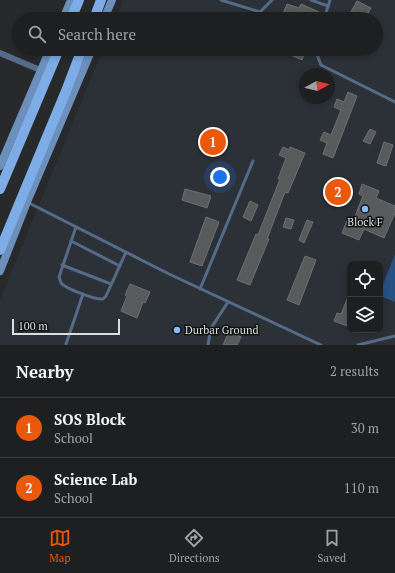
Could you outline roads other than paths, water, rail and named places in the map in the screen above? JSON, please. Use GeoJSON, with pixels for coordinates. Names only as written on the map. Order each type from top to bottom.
{"type":"FeatureCollection","features":[{"type":"Feature","properties":{"kind":"main road"},"geometry":{"type":"LineString","coordinates":[[75,12],[79,0]]}},
{"type":"Feature","properties":{"kind":"main road"},"geometry":{"type":"LineString","coordinates":[[97,12],[101,0]]}},
{"type":"Feature","properties":{"kind":"main road"},"geometry":{"type":"LineString","coordinates":[[0,190],[4,164],[56,56]]}},
{"type":"Feature","properties":{"kind":"main road"},"geometry":{"type":"LineString","coordinates":[[0,250],[59,119],[80,56]]}},
{"type":"Feature","properties":{"kind":"street"},"geometry":{"type":"LineString","coordinates":[[66,12],[71,0]]}},
{"type":"Feature","properties":{"kind":"street"},"geometry":{"type":"LineString","coordinates":[[107,12],[112,0]]}},
{"type":"Feature","properties":{"kind":"street"},"geometry":{"type":"LineString","coordinates":[[0,53],[40,70]]}},
{"type":"Feature","properties":{"kind":"street"},"geometry":{"type":"LineString","coordinates":[[4,164],[47,56]]}},
{"type":"Feature","properties":{"kind":"street"},"geometry":{"type":"LineString","coordinates":[[0,271],[59,119],[89,56]]}},
{"type":"Feature","properties":{"kind":"lane"},"geometry":{"type":"LineString","coordinates":[[221,0],[260,12],[272,0]]}},
{"type":"Feature","properties":{"kind":"lane"},"geometry":{"type":"LineString","coordinates":[[311,0],[328,6]]}},
{"type":"Feature","properties":{"kind":"lane"},"geometry":{"type":"LineString","coordinates":[[326,12],[330,0]]}},
{"type":"Feature","properties":{"kind":"lane"},"geometry":{"type":"LineString","coordinates":[[317,56],[320,65],[395,102]]}},
{"type":"Feature","properties":{"kind":"lane"},"geometry":{"type":"LineString","coordinates":[[200,289],[253,161]]}},
{"type":"Feature","properties":{"kind":"lane"},"geometry":{"type":"LineString","coordinates":[[27,202],[200,289],[321,345]]}},
{"type":"Feature","properties":{"kind":"lane"},"geometry":{"type":"LineString","coordinates":[[76,227],[59,277],[66,287],[95,298],[103,299],[106,296],[126,252]]}},
{"type":"Feature","properties":{"kind":"lane"},"geometry":{"type":"LineString","coordinates":[[71,241],[120,266]]}},
{"type":"Feature","properties":{"kind":"lane"},"geometry":{"type":"LineString","coordinates":[[62,265],[111,284]]}},
{"type":"Feature","properties":{"kind":"lane"},"geometry":{"type":"LineString","coordinates":[[66,344],[83,294]]}},
{"type":"Feature","properties":{"kind":"lane"},"geometry":{"type":"LineString","coordinates":[[208,345],[211,328],[228,302]]}},
{"type":"Feature","properties":{"kind":"lane"},"geometry":{"type":"LineString","coordinates":[[358,345],[395,336]]}},
{"type":"Feature","properties":{"kind":"place","name":"SOS Block"},"geometry":{"type":"Point","coordinates":[213,142]}},
{"type":"Feature","properties":{"kind":"place","name":"Science Lab"},"geometry":{"type":"Point","coordinates":[338,192]}},
{"type":"Feature","properties":{"kind":"place","name":"Block F"},"geometry":{"type":"Point","coordinates":[365,209]}},
{"type":"Feature","properties":{"kind":"place","name":"Durbar Ground"},"geometry":{"type":"Point","coordinates":[177,330]}}]}
